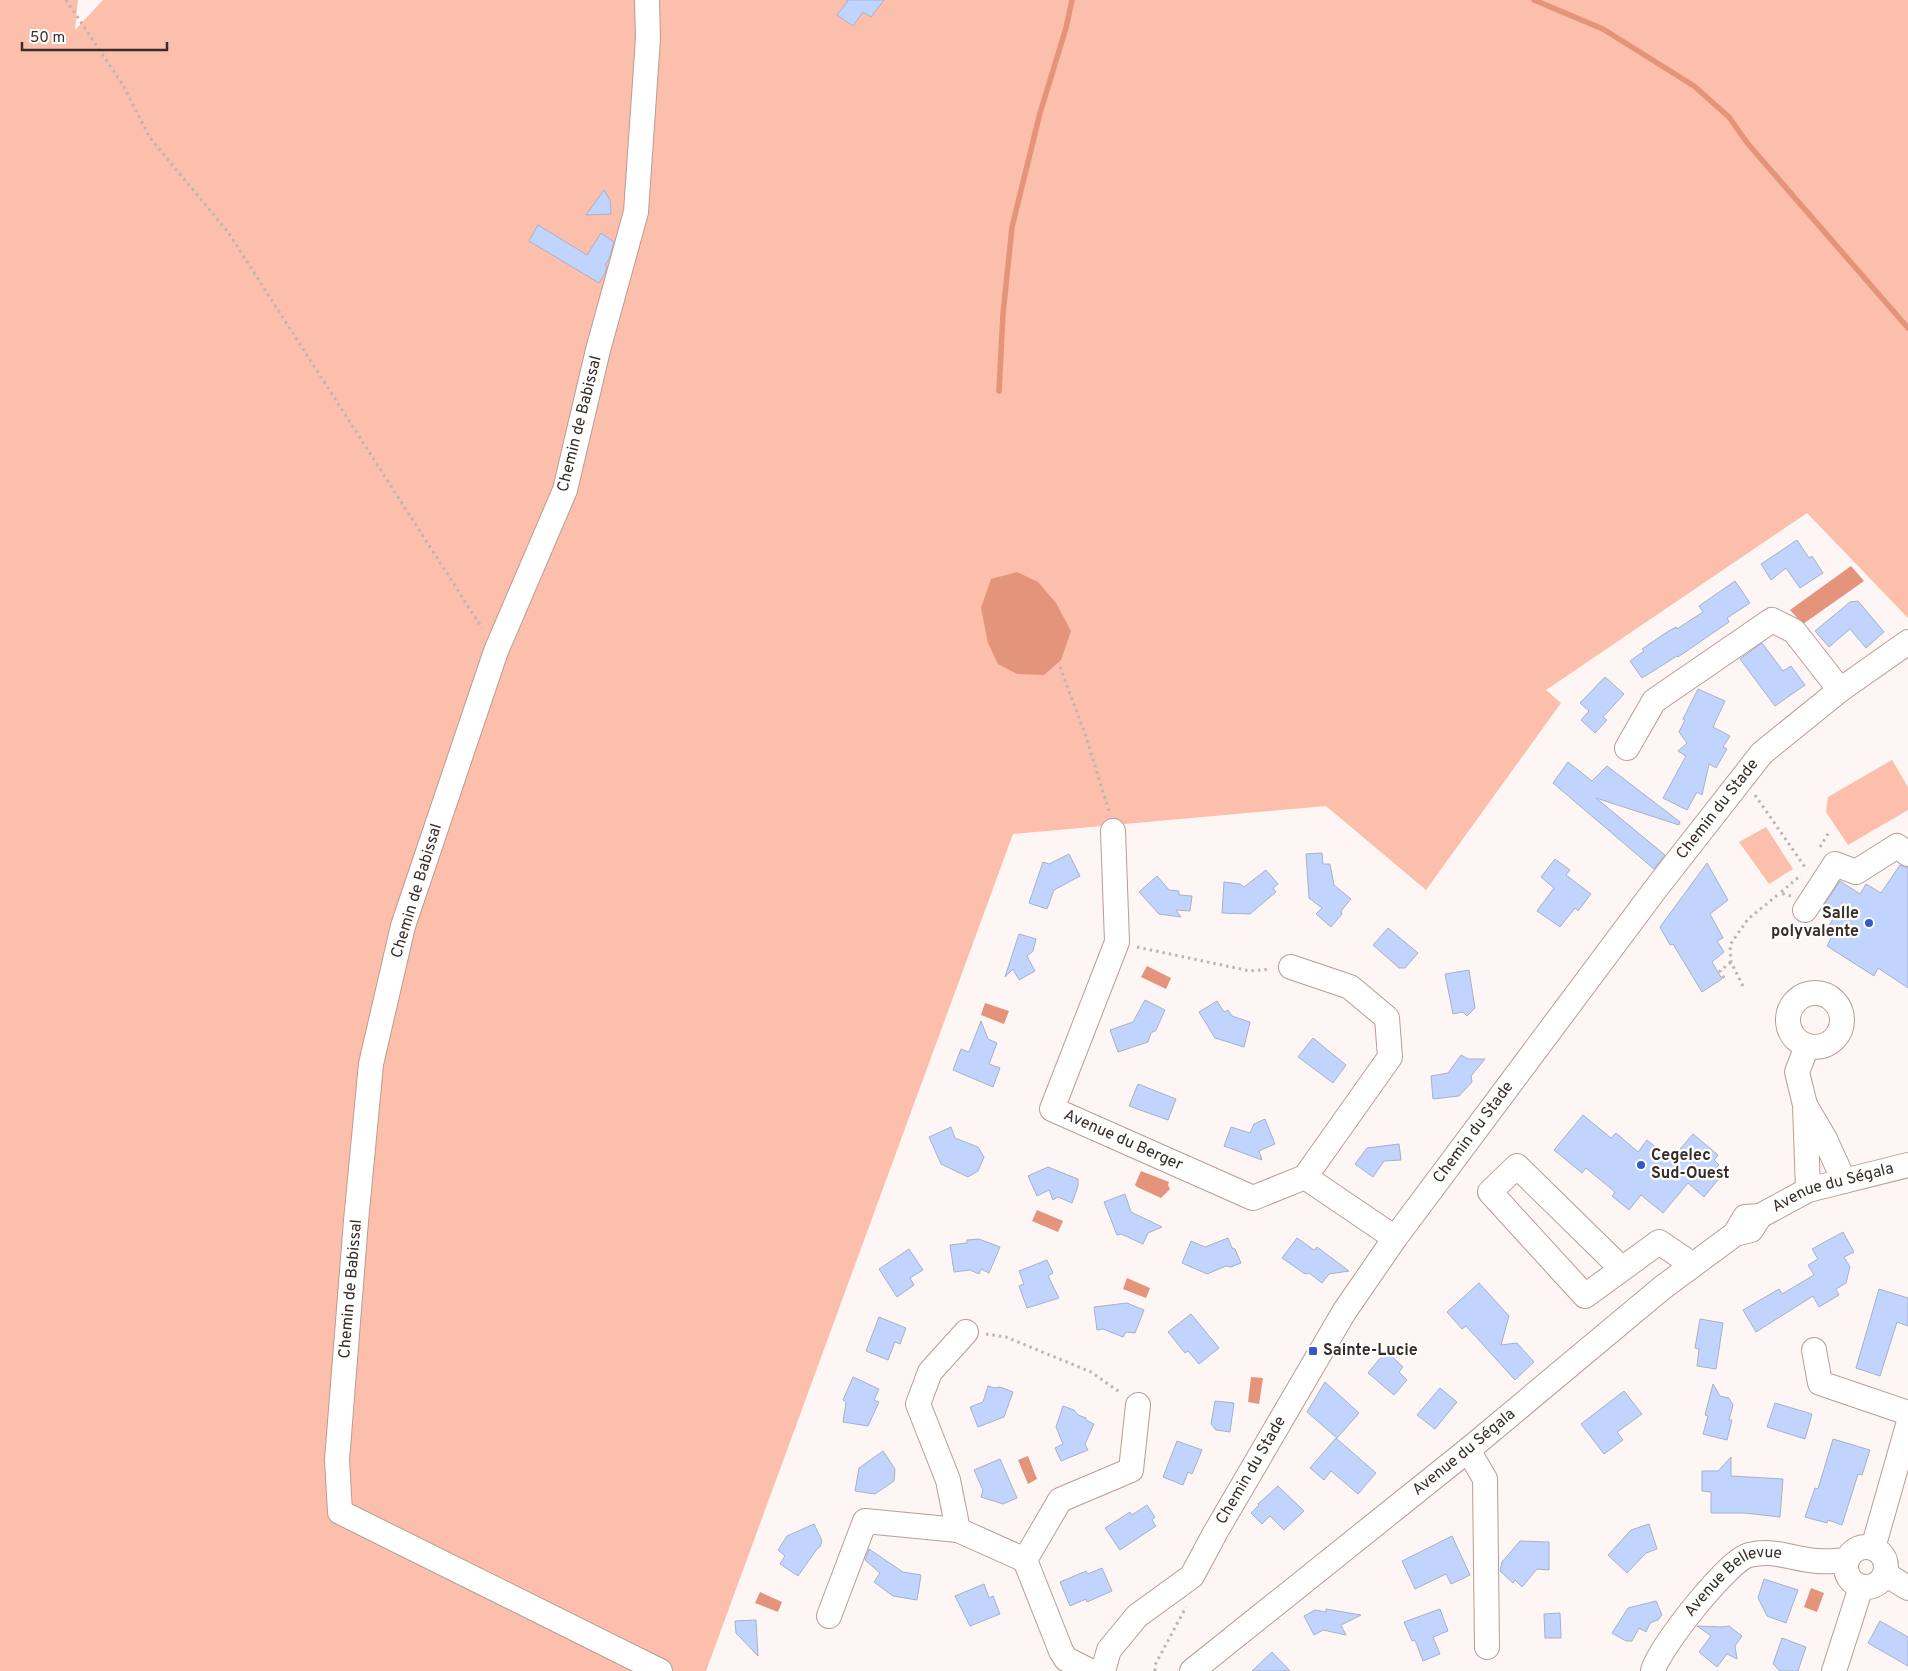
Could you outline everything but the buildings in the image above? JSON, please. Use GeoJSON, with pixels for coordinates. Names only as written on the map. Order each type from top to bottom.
{"type":"FeatureCollection","features":[{"type":"Feature","properties":{"kind":"street","name":"Chemin de Babissal"},"geometry":{"type":"LineString","coordinates":[[647,0],[648,38],[636,212],[598,350],[565,490],[496,651],[403,926],[371,1064],[356,1221],[337,1460],[340,1512],[660,1671]]}},
{"type":"Feature","properties":{"kind":"street"},"geometry":{"type":"LineString","coordinates":[[1626,748],[1654,701],[1772,620],[1794,631],[1840,690]]}},
{"type":"Feature","properties":{"kind":"street","name":"Chemin du Stade"},"geometry":{"type":"LineString","coordinates":[[1103,1671],[1109,1650],[1137,1616],[1192,1576],[1215,1533],[1344,1312],[1395,1238],[1651,895],[1762,753],[1840,690],[1908,642]]}},
{"type":"Feature","properties":{"kind":"street","name":"Avenue du Berger"},"geometry":{"type":"LineString","coordinates":[[1113,831],[1117,942],[1052,1109],[1253,1198],[1305,1177]]}},
{"type":"Feature","properties":{"kind":"street"},"geometry":{"type":"LineString","coordinates":[[1805,910],[1836,864],[1856,872],[1897,846],[1908,854]]}},
{"type":"Feature","properties":{"kind":"street"},"geometry":{"type":"LineString","coordinates":[[1292,967],[1350,987],[1386,1018],[1390,1057],[1305,1177],[1395,1238]]}},
{"type":"Feature","properties":{"kind":"street"},"geometry":{"type":"LineString","coordinates":[[1807,1046],[1797,1072],[1806,1105],[1808,1190]]}},
{"type":"Feature","properties":{"kind":"street"},"geometry":{"type":"LineString","coordinates":[[1806,1105],[1825,1139],[1844,1181]]}},
{"type":"Feature","properties":{"kind":"street","name":"Avenue du Ségala"},"geometry":{"type":"LineString","coordinates":[[1192,1671],[1468,1450],[1662,1288],[1735,1234],[1751,1230],[1760,1216],[1808,1190],[1908,1165]]}},
{"type":"Feature","properties":{"kind":"street"},"geometry":{"type":"LineString","coordinates":[[1622,1269],[1517,1166],[1490,1192],[1585,1296],[1622,1269],[1659,1242],[1693,1265]]}},
{"type":"Feature","properties":{"kind":"street"},"geometry":{"type":"LineString","coordinates":[[958,1530],[948,1480],[918,1404],[930,1372],[966,1332]]}},
{"type":"Feature","properties":{"kind":"street"},"geometry":{"type":"LineString","coordinates":[[1814,1350],[1820,1383],[1908,1413]]}},
{"type":"Feature","properties":{"kind":"street"},"geometry":{"type":"LineString","coordinates":[[1025,1560],[1060,1500],[1131,1470],[1138,1405]]}},
{"type":"Feature","properties":{"kind":"street"},"geometry":{"type":"LineString","coordinates":[[1873,1548],[1908,1426]]}},
{"type":"Feature","properties":{"kind":"street"},"geometry":{"type":"LineString","coordinates":[[1468,1450],[1485,1479],[1488,1647]]}},
{"type":"Feature","properties":{"kind":"street"},"geometry":{"type":"LineString","coordinates":[[829,1616],[865,1521],[958,1530],[1025,1560],[1066,1659],[1090,1671]]}},
{"type":"Feature","properties":{"kind":"street"},"geometry":{"type":"LineString","coordinates":[[1860,1548],[1873,1548],[1883,1556],[1886,1568],[1885,1574],[1878,1584],[1861,1587],[1855,1584],[1847,1573],[1847,1560],[1860,1548]]}},
{"type":"Feature","properties":{"kind":"street","name":"Avenue Bellevue"},"geometry":{"type":"LineString","coordinates":[[1653,1671],[1655,1663],[1682,1624],[1730,1567],[1746,1555],[1770,1552],[1817,1561],[1847,1560]]}},
{"type":"Feature","properties":{"kind":"street"},"geometry":{"type":"LineString","coordinates":[[1885,1574],[1908,1588]]}},
{"type":"Feature","properties":{"kind":"street"},"geometry":{"type":"LineString","coordinates":[[1834,1671],[1861,1587]]}},
{"type":"Feature","properties":{"kind":"path"},"geometry":{"type":"LineString","coordinates":[[66,0],[124,85],[150,138],[228,232],[496,651]]}},
{"type":"Feature","properties":{"kind":"path"},"geometry":{"type":"LineString","coordinates":[[1060,667],[1107,801],[1113,831]]}},
{"type":"Feature","properties":{"kind":"path"},"geometry":{"type":"LineString","coordinates":[[1761,789],[1755,796],[1807,870],[1812,862]]}},
{"type":"Feature","properties":{"kind":"path"},"geometry":{"type":"LineString","coordinates":[[1816,855],[1829,832]]}},
{"type":"Feature","properties":{"kind":"path"},"geometry":{"type":"LineString","coordinates":[[1743,986],[1731,962],[1730,945],[1748,919],[1780,893]]}},
{"type":"Feature","properties":{"kind":"path"},"geometry":{"type":"LineString","coordinates":[[1117,942],[1250,971],[1292,967]]}},
{"type":"Feature","properties":{"kind":"path"},"geometry":{"type":"LineString","coordinates":[[1724,978],[1720,971],[1731,962]]}},
{"type":"Feature","properties":{"kind":"path"},"geometry":{"type":"LineString","coordinates":[[966,1332],[1006,1337],[1091,1372],[1138,1405]]}},
{"type":"Feature","properties":{"kind":"path"},"geometry":{"type":"LineString","coordinates":[[1156,1671],[1155,1665],[1195,1592],[1192,1576]]}},
{"type":"Feature","properties":{"kind":"shaded area"},"geometry":{"type":"Polygon","coordinates":[[[0,0],[78,0],[75,30],[103,0],[1908,0],[1908,618],[1807,513],[1546,690],[1561,703],[1426,890],[1326,806],[1013,834],[706,1671],[0,1671],[0,0]]]}},
{"type":"Feature","properties":{"kind":"shaded area"},"geometry":{"type":"Polygon","coordinates":[[[1851,566],[1864,581],[1803,624],[1790,610],[1851,566]]]}},
{"type":"Feature","properties":{"kind":"shaded area"},"geometry":{"type":"Polygon","coordinates":[[[1017,572],[1038,582],[1056,603],[1071,631],[1061,660],[1044,675],[1017,674],[998,664],[988,643],[981,608],[991,579],[1017,572]]]}},
{"type":"Feature","properties":{"kind":"shaded area"},"geometry":{"type":"Polygon","coordinates":[[[1892,760],[1908,787],[1908,810],[1848,845],[1826,812],[1828,797],[1892,760]]]}},
{"type":"Feature","properties":{"kind":"shaded area"},"geometry":{"type":"Polygon","coordinates":[[[1766,827],[1793,869],[1769,884],[1739,842],[1766,827]]]}},
{"type":"Feature","properties":{"kind":"shaded area"},"geometry":{"type":"Polygon","coordinates":[[[1147,966],[1171,978],[1166,989],[1141,977],[1147,966]]]}},
{"type":"Feature","properties":{"kind":"shaded area"},"geometry":{"type":"Polygon","coordinates":[[[985,1003],[1009,1011],[1004,1024],[981,1015],[985,1003]]]}},
{"type":"Feature","properties":{"kind":"shaded area"},"geometry":{"type":"Polygon","coordinates":[[[1141,1171],[1169,1182],[1170,1189],[1161,1198],[1137,1187],[1135,1185],[1141,1171]]]}},
{"type":"Feature","properties":{"kind":"shaded area"},"geometry":{"type":"Polygon","coordinates":[[[1037,1210],[1063,1221],[1058,1232],[1032,1221],[1037,1210]]]}},
{"type":"Feature","properties":{"kind":"shaded area"},"geometry":{"type":"Polygon","coordinates":[[[1127,1278],[1150,1288],[1146,1298],[1123,1289],[1127,1278]]]}},
{"type":"Feature","properties":{"kind":"shaded area"},"geometry":{"type":"Polygon","coordinates":[[[1251,1377],[1263,1378],[1259,1404],[1248,1402],[1251,1377]]]}},
{"type":"Feature","properties":{"kind":"shaded area"},"geometry":{"type":"Polygon","coordinates":[[[1028,1456],[1037,1479],[1028,1484],[1018,1460],[1028,1456]]]}},
{"type":"Feature","properties":{"kind":"shaded area"},"geometry":{"type":"Polygon","coordinates":[[[1811,1588],[1824,1593],[1817,1612],[1804,1607],[1811,1588]]]}},
{"type":"Feature","properties":{"kind":"shaded area"},"geometry":{"type":"Polygon","coordinates":[[[760,1592],[782,1602],[778,1612],[755,1603],[760,1592]]]}},
{"type":"Feature","properties":{"kind":"waterway"},"geometry":{"type":"LineString","coordinates":[[999,391],[1003,314],[1012,227],[1040,113],[1066,28],[1072,0]]}},
{"type":"Feature","properties":{"kind":"waterway"},"geometry":{"type":"LineString","coordinates":[[1534,0],[1603,29],[1694,86],[1729,117],[1748,144],[1908,328]]}},
{"type":"Feature","properties":{"kind":"place","name":"Salle polyvalente"},"geometry":{"type":"Point","coordinates":[1869,923]}},
{"type":"Feature","properties":{"kind":"place","name":"Cegelec Sud-Ouest"},"geometry":{"type":"Point","coordinates":[1641,1165]}},
{"type":"Feature","properties":{"kind":"place","name":"Sainte-Lucie"},"geometry":{"type":"Point","coordinates":[1313,1351]}}]}
